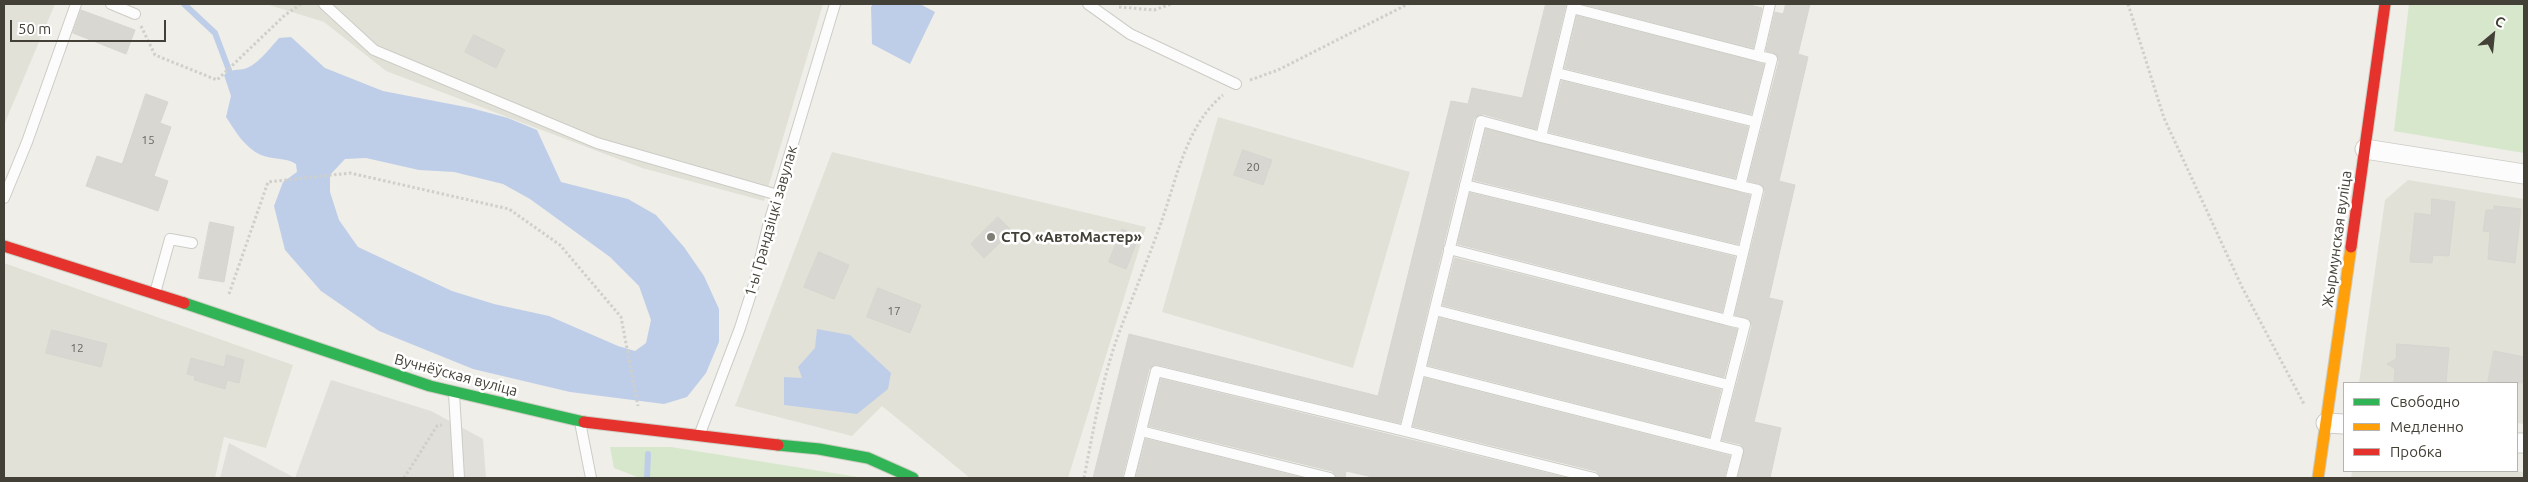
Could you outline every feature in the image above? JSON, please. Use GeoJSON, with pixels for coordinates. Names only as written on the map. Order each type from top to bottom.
{"type":"FeatureCollection","features":[{"type":"Feature","properties":{"kind":"street","name":"Жырмунская вуліца"},"geometry":{"type":"LineString","coordinates":[[2318,478],[2385,4]]}},
{"type":"Feature","properties":{"kind":"street"},"geometry":{"type":"LineString","coordinates":[[2365,149],[2524,174]]}},
{"type":"Feature","properties":{"kind":"street","name":"Вучнёўская вуліца"},"geometry":{"type":"LineString","coordinates":[[4,246],[222,316],[332,355],[454,392],[580,421],[848,454],[868,458],[913,478]]}},
{"type":"Feature","properties":{"kind":"street"},"geometry":{"type":"LineString","coordinates":[[2326,422],[2343,424]]}},
{"type":"Feature","properties":{"kind":"lane"},"geometry":{"type":"LineString","coordinates":[[4,198],[27,142],[76,4]]}},
{"type":"Feature","properties":{"kind":"lane"},"geometry":{"type":"LineString","coordinates":[[111,4],[135,14]]}},
{"type":"Feature","properties":{"kind":"lane"},"geometry":{"type":"LineString","coordinates":[[324,4],[374,50],[597,143],[778,195]]}},
{"type":"Feature","properties":{"kind":"lane","name":"1-ы Грандзіцкі завулак"},"geometry":{"type":"LineString","coordinates":[[699,436],[740,328],[835,4]]}},
{"type":"Feature","properties":{"kind":"lane"},"geometry":{"type":"LineString","coordinates":[[1088,4],[1130,34],[1236,84]]}},
{"type":"Feature","properties":{"kind":"lane"},"geometry":{"type":"LineString","coordinates":[[1758,56],[1770,4]]}},
{"type":"Feature","properties":{"kind":"lane"},"geometry":{"type":"LineString","coordinates":[[1541,137],[1573,6],[1772,59],[1740,186]]}},
{"type":"Feature","properties":{"kind":"lane"},"geometry":{"type":"LineString","coordinates":[[1557,73],[1756,122]]}},
{"type":"Feature","properties":{"kind":"lane"},"geometry":{"type":"LineString","coordinates":[[1405,431],[1481,121],[1758,190],[1727,320]]}},
{"type":"Feature","properties":{"kind":"lane"},"geometry":{"type":"LineString","coordinates":[[1465,184],[1743,252]]}},
{"type":"Feature","properties":{"kind":"lane"},"geometry":{"type":"LineString","coordinates":[[154,294],[170,239],[192,243]]}},
{"type":"Feature","properties":{"kind":"lane"},"geometry":{"type":"LineString","coordinates":[[1449,249],[1745,324],[1714,445]]}},
{"type":"Feature","properties":{"kind":"lane"},"geometry":{"type":"LineString","coordinates":[[1435,310],[1730,386]]}},
{"type":"Feature","properties":{"kind":"lane"},"geometry":{"type":"LineString","coordinates":[[1420,370],[1738,451],[1731,478]]}},
{"type":"Feature","properties":{"kind":"lane"},"geometry":{"type":"LineString","coordinates":[[1129,478],[1156,371],[1594,478]]}},
{"type":"Feature","properties":{"kind":"lane"},"geometry":{"type":"LineString","coordinates":[[454,392],[459,478]]}},
{"type":"Feature","properties":{"kind":"lane"},"geometry":{"type":"LineString","coordinates":[[580,421],[591,478]]}},
{"type":"Feature","properties":{"kind":"lane"},"geometry":{"type":"LineString","coordinates":[[1141,431],[1330,478]]}},
{"type":"Feature","properties":{"kind":"path"},"geometry":{"type":"LineString","coordinates":[[135,14],[155,55],[217,80],[285,15],[301,4]]}},
{"type":"Feature","properties":{"kind":"path"},"geometry":{"type":"LineString","coordinates":[[1088,4],[1154,10],[1171,4]]}},
{"type":"Feature","properties":{"kind":"path"},"geometry":{"type":"LineString","coordinates":[[1084,478],[1094,424],[1116,343],[1187,147],[1209,106],[1236,84],[1278,70],[1408,4]]}},
{"type":"Feature","properties":{"kind":"path"},"geometry":{"type":"LineString","coordinates":[[2128,4],[2164,118],[2242,287],[2305,406],[2326,422]]}},
{"type":"Feature","properties":{"kind":"path"},"geometry":{"type":"LineString","coordinates":[[222,316],[268,182],[350,173],[509,209],[560,246],[621,317],[643,429]]}},
{"type":"Feature","properties":{"kind":"path"},"geometry":{"type":"LineString","coordinates":[[404,478],[437,426],[456,423]]}},
{"type":"Feature","properties":{"kind":"shaded area"},"geometry":{"type":"Polygon","coordinates":[[[4,4],[55,4],[4,125],[4,4]]]}},
{"type":"Feature","properties":{"kind":"shaded area"},"geometry":{"type":"Polygon","coordinates":[[[266,4],[823,4],[764,201],[642,168],[386,71],[324,22],[266,4]]]}},
{"type":"Feature","properties":{"kind":"shaded area"},"geometry":{"type":"Polygon","coordinates":[[[1218,117],[1410,172],[1353,368],[1162,312],[1218,117]]]}},
{"type":"Feature","properties":{"kind":"shaded area"},"geometry":{"type":"Polygon","coordinates":[[[832,152],[1146,227],[1068,478],[970,478],[882,406],[852,436],[735,406],[832,152]]]}},
{"type":"Feature","properties":{"kind":"shaded area"},"geometry":{"type":"Polygon","coordinates":[[[2408,180],[2524,199],[2524,424],[2518,423],[2518,382],[2359,382],[2385,200],[2408,180]]]}},
{"type":"Feature","properties":{"kind":"shaded area"},"geometry":{"type":"Polygon","coordinates":[[[4,263],[293,365],[266,448],[224,437],[215,478],[4,478],[4,263]]]}},
{"type":"Feature","properties":{"kind":"shaded area"},"geometry":{"type":"Polygon","coordinates":[[[331,380],[431,411],[483,439],[486,478],[295,478],[331,380]]]}},
{"type":"Feature","properties":{"kind":"shaded area"},"geometry":{"type":"Polygon","coordinates":[[[229,443],[295,478],[220,478],[229,443]]]}},
{"type":"Feature","properties":{"kind":"shaded area"},"geometry":{"type":"Polygon","coordinates":[[[2352,472],[2524,472],[2524,478],[2351,478],[2352,472]]]}},
{"type":"Feature","properties":{"kind":"green space"},"geometry":{"type":"Polygon","coordinates":[[[2409,4],[2524,4],[2524,153],[2394,131],[2409,4]]]}},
{"type":"Feature","properties":{"kind":"green space"},"geometry":{"type":"Polygon","coordinates":[[[610,447],[671,447],[864,478],[640,478],[614,468],[610,447]]]}},
{"type":"Feature","properties":{"kind":"water"},"geometry":{"type":"Polygon","coordinates":[[[873,4],[920,4],[935,12],[910,64],[872,44],[871,7],[873,4]]]}},
{"type":"Feature","properties":{"kind":"water"},"geometry":{"type":"Polygon","coordinates":[[[291,37],[325,68],[383,91],[471,108],[508,118],[537,130],[561,182],[628,199],[656,215],[684,247],[704,276],[719,309],[719,342],[706,373],[687,397],[664,404],[570,392],[473,369],[379,331],[321,291],[285,250],[274,206],[283,182],[297,172],[296,164],[288,160],[265,157],[255,152],[241,139],[226,117],[231,96],[224,75],[229,71],[244,69],[252,65],[279,38],[291,37]],[[366,158],[345,159],[330,175],[330,192],[339,220],[358,247],[452,291],[494,304],[549,316],[618,346],[635,351],[646,343],[651,320],[639,286],[610,257],[530,199],[503,184],[454,172],[419,170],[366,158]]]}},
{"type":"Feature","properties":{"kind":"water"},"geometry":{"type":"Polygon","coordinates":[[[817,329],[850,335],[891,373],[888,389],[857,414],[784,405],[784,377],[802,378],[798,367],[815,348],[817,329]]]}},
{"type":"Feature","properties":{"kind":"building"},"geometry":{"type":"Polygon","coordinates":[[[1546,4],[1566,4],[1536,129],[1483,114],[1474,119],[1400,423],[1155,364],[1149,369],[1122,478],[1093,478],[1129,334],[1378,396],[1451,101],[1468,104],[1472,88],[1522,98],[1546,4]]]}},
{"type":"Feature","properties":{"kind":"building"},"geometry":{"type":"Polygon","coordinates":[[[1583,4],[1746,4],[1762,8],[1753,48],[1583,4]]]}},
{"type":"Feature","properties":{"kind":"building"},"geometry":{"type":"Polygon","coordinates":[[[1786,4],[1810,4],[1798,54],[1808,57],[1779,181],[1795,185],[1769,298],[1783,301],[1754,422],[1781,428],[1770,478],[1738,478],[1744,449],[1740,444],[1722,440],[1752,326],[1749,319],[1735,315],[1765,191],[1762,185],[1748,181],[1779,61],[1776,54],[1766,51],[1775,12],[1783,14],[1786,4]]]}},
{"type":"Feature","properties":{"kind":"building"},"geometry":{"type":"Polygon","coordinates":[[[81,10],[135,30],[126,54],[73,33],[81,10]]]}},
{"type":"Feature","properties":{"kind":"building"},"geometry":{"type":"Polygon","coordinates":[[[1577,16],[1764,64],[1751,114],[1565,68],[1577,16]]]}},
{"type":"Feature","properties":{"kind":"building"},"geometry":{"type":"Polygon","coordinates":[[[474,35],[505,50],[496,68],[465,52],[474,35]]]}},
{"type":"Feature","properties":{"kind":"building"},"geometry":{"type":"Polygon","coordinates":[[[1562,81],[1748,127],[1735,178],[1549,132],[1562,81]]]}},
{"type":"Feature","properties":{"kind":"building"},"geometry":{"type":"Polygon","coordinates":[[[146,94],[168,102],[160,123],[171,127],[154,176],[168,181],[158,211],[86,186],[97,156],[122,164],[146,94]]]}},
{"type":"Feature","properties":{"kind":"building"},"geometry":{"type":"Polygon","coordinates":[[[1486,129],[1750,195],[1738,244],[1474,180],[1486,129]]]}},
{"type":"Feature","properties":{"kind":"building"},"geometry":{"type":"Polygon","coordinates":[[[1243,150],[1272,160],[1263,185],[1234,175],[1243,150]]]}},
{"type":"Feature","properties":{"kind":"building"},"geometry":{"type":"Polygon","coordinates":[[[1470,193],[1735,257],[1722,312],[1458,244],[1470,193]]]}},
{"type":"Feature","properties":{"kind":"building"},"geometry":{"type":"Polygon","coordinates":[[[2432,199],[2455,202],[2449,256],[2433,255],[2432,263],[2410,262],[2415,213],[2431,215],[2432,199]]]}},
{"type":"Feature","properties":{"kind":"building"},"geometry":{"type":"Polygon","coordinates":[[[2494,206],[2521,209],[2515,263],[2488,259],[2490,232],[2483,231],[2486,210],[2494,210],[2494,206]]]}},
{"type":"Feature","properties":{"kind":"building","name":"СТО «АвтоМастер»"},"geometry":{"type":"Polygon","coordinates":[[[998,217],[1012,231],[984,258],[971,244],[998,217]]]}},
{"type":"Feature","properties":{"kind":"building"},"geometry":{"type":"Polygon","coordinates":[[[210,222],[234,227],[224,282],[199,278],[210,222]]]}},
{"type":"Feature","properties":{"kind":"building"},"geometry":{"type":"Polygon","coordinates":[[[1122,229],[1139,236],[1126,269],[1109,262],[1122,229]]]}},
{"type":"Feature","properties":{"kind":"building"},"geometry":{"type":"Polygon","coordinates":[[[819,252],[849,265],[834,299],[804,287],[819,252]]]}},
{"type":"Feature","properties":{"kind":"building"},"geometry":{"type":"Polygon","coordinates":[[[1455,258],[1737,329],[1724,377],[1443,305],[1455,258]]]}},
{"type":"Feature","properties":{"kind":"building"},"geometry":{"type":"Polygon","coordinates":[[[878,288],[921,305],[910,333],[867,317],[878,288]]]}},
{"type":"Feature","properties":{"kind":"building"},"geometry":{"type":"Polygon","coordinates":[[[1440,318],[1721,390],[1709,437],[1428,365],[1440,318]]]}},
{"type":"Feature","properties":{"kind":"building"},"geometry":{"type":"Polygon","coordinates":[[[52,330],[107,344],[101,367],[46,353],[52,330]]]}},
{"type":"Feature","properties":{"kind":"building"},"geometry":{"type":"Polygon","coordinates":[[[2397,344],[2449,348],[2446,382],[2394,382],[2395,369],[2387,364],[2396,359],[2397,344]]]}},
{"type":"Feature","properties":{"kind":"building"},"geometry":{"type":"Polygon","coordinates":[[[2494,351],[2524,357],[2524,383],[2488,382],[2494,351]]]}},
{"type":"Feature","properties":{"kind":"building"},"geometry":{"type":"Polygon","coordinates":[[[227,355],[244,360],[239,383],[227,380],[225,389],[194,380],[195,376],[187,374],[191,358],[224,367],[227,355]]]}},
{"type":"Feature","properties":{"kind":"building"},"geometry":{"type":"Polygon","coordinates":[[[1425,378],[1730,456],[1724,478],[1601,478],[1596,471],[1413,426],[1425,378]]]}},
{"type":"Feature","properties":{"kind":"building"},"geometry":{"type":"Polygon","coordinates":[[[1161,379],[1567,478],[1377,478],[1346,471],[1345,478],[1337,478],[1332,471],[1149,426],[1161,379]]]}},
{"type":"Feature","properties":{"kind":"building"},"geometry":{"type":"Polygon","coordinates":[[[1146,439],[1303,478],[1136,478],[1146,439]]]}},
{"type":"Feature","properties":{"kind":"waterway"},"geometry":{"type":"LineString","coordinates":[[184,4],[215,33],[229,70]]}},
{"type":"Feature","properties":{"kind":"waterway"},"geometry":{"type":"LineString","coordinates":[[647,478],[648,454]]}},
{"type":"Feature","properties":{"kind":"traffic: fast"},"geometry":{"type":"LineString","coordinates":[[184,303],[430,386],[584,422]]}},
{"type":"Feature","properties":{"kind":"traffic: fast"},"geometry":{"type":"LineString","coordinates":[[778,445],[819,449],[868,458],[913,478]]}},
{"type":"Feature","properties":{"kind":"traffic: slow"},"geometry":{"type":"LineString","coordinates":[[2318,478],[2351,247]]}},
{"type":"Feature","properties":{"kind":"traffic: jam"},"geometry":{"type":"LineString","coordinates":[[2351,247],[2385,4]]}},
{"type":"Feature","properties":{"kind":"traffic: jam"},"geometry":{"type":"LineString","coordinates":[[4,246],[184,303]]}},
{"type":"Feature","properties":{"kind":"traffic: jam"},"geometry":{"type":"LineString","coordinates":[[584,422],[778,445]]}},
{"type":"Feature","properties":{"kind":"place","name":"СТО «АвтоМастер»"},"geometry":{"type":"Point","coordinates":[991,237]}}]}
